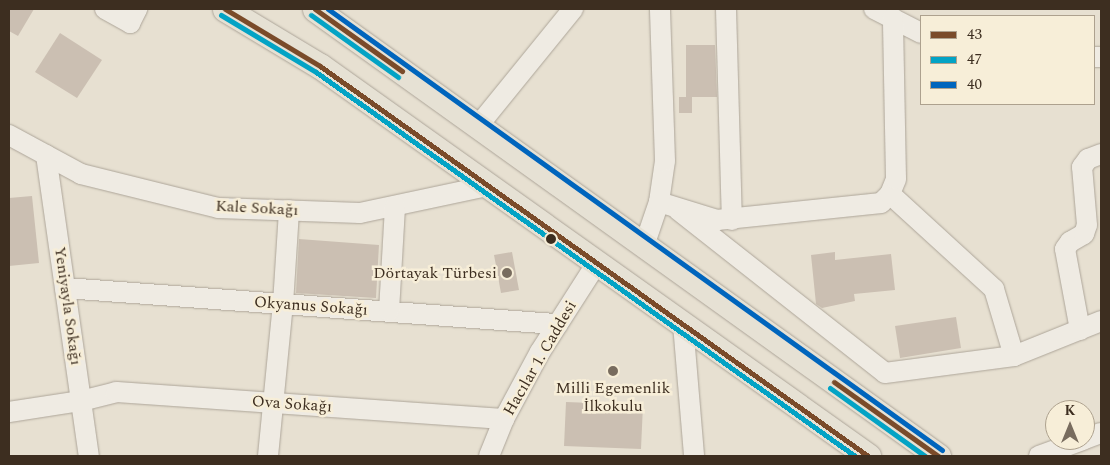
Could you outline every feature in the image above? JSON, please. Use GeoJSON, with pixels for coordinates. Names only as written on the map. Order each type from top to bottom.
{"type":"FeatureCollection","features":[{"type":"Feature","properties":{"kind":"main road"},"geometry":{"type":"LineString","coordinates":[[225,9],[320,66],[868,456]]}},
{"type":"Feature","properties":{"kind":"main road"},"geometry":{"type":"LineString","coordinates":[[315,9],[938,456]]}},
{"type":"Feature","properties":{"kind":"street"},"geometry":{"type":"LineString","coordinates":[[105,9],[130,23],[137,9]]}},
{"type":"Feature","properties":{"kind":"street"},"geometry":{"type":"LineString","coordinates":[[478,126],[573,9]]}},
{"type":"Feature","properties":{"kind":"street"},"geometry":{"type":"LineString","coordinates":[[644,246],[658,202],[665,143],[660,9]]}},
{"type":"Feature","properties":{"kind":"street"},"geometry":{"type":"LineString","coordinates":[[726,9],[732,220]]}},
{"type":"Feature","properties":{"kind":"street"},"geometry":{"type":"LineString","coordinates":[[874,9],[920,32]]}},
{"type":"Feature","properties":{"kind":"street"},"geometry":{"type":"LineString","coordinates":[[658,202],[678,210],[717,220],[875,206],[890,194],[896,180],[893,18]]}},
{"type":"Feature","properties":{"kind":"street","name":"Kale Sokağı"},"geometry":{"type":"LineString","coordinates":[[9,135],[81,174],[218,208],[360,213],[487,186]]}},
{"type":"Feature","properties":{"kind":"street"},"geometry":{"type":"LineString","coordinates":[[1080,330],[1065,249],[1070,242],[1080,238],[1087,225],[1082,167],[1088,159],[1101,154]]}},
{"type":"Feature","properties":{"kind":"street","name":"Yeniyayla Sokağı"},"geometry":{"type":"LineString","coordinates":[[46,155],[89,456]]}},
{"type":"Feature","properties":{"kind":"street"},"geometry":{"type":"LineString","coordinates":[[890,194],[994,289],[1014,356]]}},
{"type":"Feature","properties":{"kind":"street"},"geometry":{"type":"LineString","coordinates":[[389,312],[395,206]]}},
{"type":"Feature","properties":{"kind":"street"},"geometry":{"type":"LineString","coordinates":[[268,456],[284,304],[289,210]]}},
{"type":"Feature","properties":{"kind":"street"},"geometry":{"type":"LineString","coordinates":[[678,210],[886,373],[1014,356],[1101,321]]}},
{"type":"Feature","properties":{"kind":"street","name":"Hacılar 1. Caddesi"},"geometry":{"type":"LineString","coordinates":[[489,456],[504,419],[558,324],[597,263]]}},
{"type":"Feature","properties":{"kind":"street","name":"Okyanus Sokağı"},"geometry":{"type":"LineString","coordinates":[[65,288],[558,324]]}},
{"type":"Feature","properties":{"kind":"street"},"geometry":{"type":"LineString","coordinates":[[683,324],[694,456]]}},
{"type":"Feature","properties":{"kind":"street","name":"Ova Sokağı"},"geometry":{"type":"LineString","coordinates":[[9,412],[81,401],[116,392],[504,419]]}},
{"type":"Feature","properties":{"kind":"street"},"geometry":{"type":"LineString","coordinates":[[1039,456],[1056,450]]}},
{"type":"Feature","properties":{"kind":"building"},"geometry":{"type":"Polygon","coordinates":[[[9,9],[34,9],[18,36],[9,31],[9,9]]]}},
{"type":"Feature","properties":{"kind":"building"},"geometry":{"type":"Polygon","coordinates":[[[60,33],[102,60],[77,98],[35,72],[60,33]]]}},
{"type":"Feature","properties":{"kind":"building"},"geometry":{"type":"Polygon","coordinates":[[[686,45],[715,45],[717,97],[692,97],[692,113],[679,113],[679,97],[686,97],[686,45]]]}},
{"type":"Feature","properties":{"kind":"building"},"geometry":{"type":"Polygon","coordinates":[[[32,196],[39,263],[9,266],[9,198],[32,196]]]}},
{"type":"Feature","properties":{"kind":"building"},"geometry":{"type":"Polygon","coordinates":[[[299,239],[379,245],[376,298],[296,293],[299,239]]]}},
{"type":"Feature","properties":{"kind":"building","name":"Dörtayak Türbesi"},"geometry":{"type":"Polygon","coordinates":[[[512,252],[519,290],[501,293],[494,255],[512,252]]]}},
{"type":"Feature","properties":{"kind":"building"},"geometry":{"type":"Polygon","coordinates":[[[835,252],[835,260],[891,254],[895,290],[854,294],[855,301],[822,308],[816,304],[811,255],[835,252]]]}},
{"type":"Feature","properties":{"kind":"building"},"geometry":{"type":"Polygon","coordinates":[[[956,317],[961,348],[900,358],[895,326],[956,317]]]}},
{"type":"Feature","properties":{"kind":"building"},"geometry":{"type":"Polygon","coordinates":[[[566,402],[643,405],[641,449],[564,446],[566,402]]]}},
{"type":"Feature","properties":{"kind":"transit line","name":"43"},"geometry":{"type":"LineString","coordinates":[[225,9],[320,66],[868,456]]}},
{"type":"Feature","properties":{"kind":"transit line","name":"43"},"geometry":{"type":"LineString","coordinates":[[315,9],[402,71]]}},
{"type":"Feature","properties":{"kind":"transit line","name":"40"},"geometry":{"type":"LineString","coordinates":[[328,9],[942,450]]}},
{"type":"Feature","properties":{"kind":"transit line","name":"47"},"geometry":{"type":"LineString","coordinates":[[221,15],[316,72],[855,456]]}},
{"type":"Feature","properties":{"kind":"transit line","name":"47"},"geometry":{"type":"LineString","coordinates":[[311,15],[398,77]]}},
{"type":"Feature","properties":{"kind":"transit line","name":"43"},"geometry":{"type":"LineString","coordinates":[[834,382],[938,456]]}},
{"type":"Feature","properties":{"kind":"transit line","name":"47"},"geometry":{"type":"LineString","coordinates":[[830,388],[925,456]]}},
{"type":"Feature","properties":{"kind":"place","name":"Dörtayak Türbesi"},"geometry":{"type":"Point","coordinates":[507,273]}},
{"type":"Feature","properties":{"kind":"place","name":"Milli Egemenlik İlkokulu"},"geometry":{"type":"Point","coordinates":[613,371]}}]}
